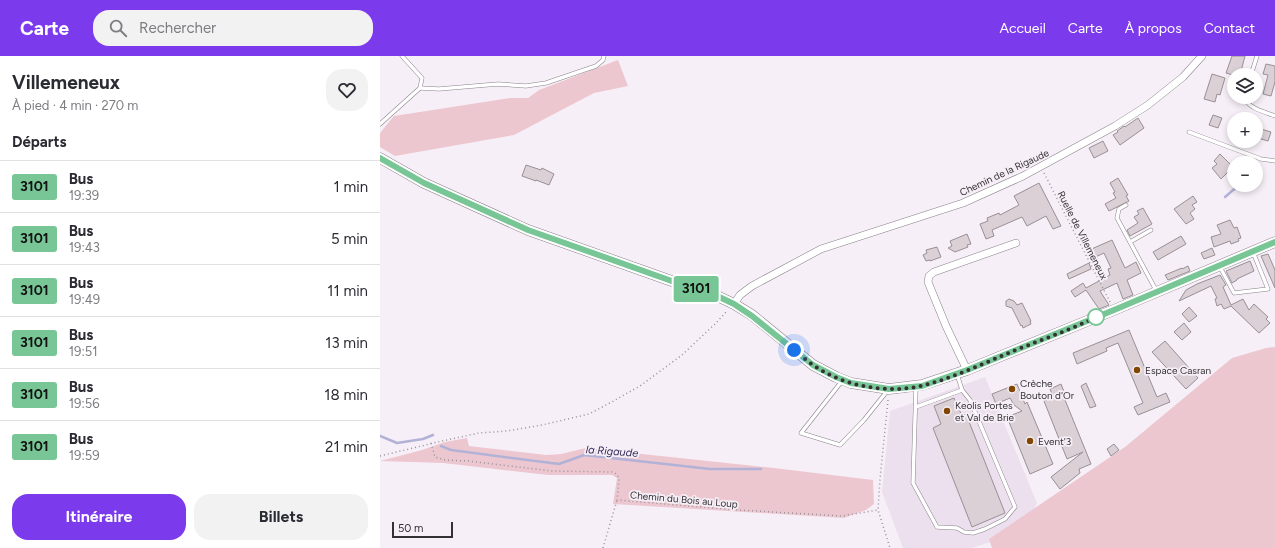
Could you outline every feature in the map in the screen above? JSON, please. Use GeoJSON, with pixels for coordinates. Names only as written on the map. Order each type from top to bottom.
{"type":"FeatureCollection","features":[{"type":"Feature","properties":{"kind":"main road"},"geometry":{"type":"LineString","coordinates":[[380,158],[424,183],[528,230],[683,285],[713,294],[734,304],[752,316],[813,365],[842,380],[866,386],[889,389],[916,387],[957,374],[1275,242]]}},
{"type":"Feature","properties":{"kind":"street","name":"Chemin de la Rigaude"},"geometry":{"type":"LineString","coordinates":[[734,304],[740,295],[752,286],[821,249],[963,203],[988,193],[1041,166],[1115,126],[1148,105],[1183,77],[1202,56]]}},
{"type":"Feature","properties":{"kind":"street"},"geometry":{"type":"LineString","coordinates":[[967,370],[946,326],[928,282],[930,276],[934,272],[1016,243]]}},
{"type":"Feature","properties":{"kind":"lane"},"geometry":{"type":"LineString","coordinates":[[380,124],[420,88],[422,78],[402,56]]}},
{"type":"Feature","properties":{"kind":"lane"},"geometry":{"type":"LineString","coordinates":[[420,88],[439,89],[498,84],[526,86],[546,83],[596,66],[603,60],[604,56]]}},
{"type":"Feature","properties":{"kind":"lane"},"geometry":{"type":"LineString","coordinates":[[1253,68],[1257,56]]}},
{"type":"Feature","properties":{"kind":"lane"},"geometry":{"type":"LineString","coordinates":[[1248,104],[1275,116]]}},
{"type":"Feature","properties":{"kind":"lane"},"geometry":{"type":"LineString","coordinates":[[1189,132],[1252,156]]}},
{"type":"Feature","properties":{"kind":"lane"},"geometry":{"type":"LineString","coordinates":[[1263,159],[1275,160]]}},
{"type":"Feature","properties":{"kind":"lane"},"geometry":{"type":"LineString","coordinates":[[1126,205],[1119,210],[1117,218],[1157,292]]}},
{"type":"Feature","properties":{"kind":"lane"},"geometry":{"type":"LineString","coordinates":[[1130,242],[1151,230]]}},
{"type":"Feature","properties":{"kind":"lane"},"geometry":{"type":"LineString","coordinates":[[1219,265],[1234,293],[1268,289],[1253,251]]}},
{"type":"Feature","properties":{"kind":"lane"},"geometry":{"type":"LineString","coordinates":[[916,387],[914,482],[937,527],[957,528],[964,532],[973,533],[1005,519],[1015,507],[970,400],[962,390],[957,374]]}},
{"type":"Feature","properties":{"kind":"lane"},"geometry":{"type":"LineString","coordinates":[[842,380],[801,433],[840,445],[864,420],[889,389]]}},
{"type":"Feature","properties":{"kind":"lane"},"geometry":{"type":"LineString","coordinates":[[916,407],[962,390]]}},
{"type":"Feature","properties":{"kind":"path","name":"Ruelle de Villemeneux"},"geometry":{"type":"LineString","coordinates":[[1041,166],[1114,310]]}},
{"type":"Feature","properties":{"kind":"path"},"geometry":{"type":"LineString","coordinates":[[380,456],[432,443],[479,434],[542,425],[589,414],[640,386],[682,355],[734,304]]}},
{"type":"Feature","properties":{"kind":"path"},"geometry":{"type":"LineString","coordinates":[[889,389],[878,510],[890,548]]}},
{"type":"Feature","properties":{"kind":"path","name":"Chemin du Bois au Loup"},"geometry":{"type":"LineString","coordinates":[[432,443],[435,457],[445,460],[468,461],[552,472],[612,472],[617,474],[620,479],[617,500],[738,510],[842,516],[878,510]]}},
{"type":"Feature","properties":{"kind":"path"},"geometry":{"type":"LineString","coordinates":[[603,548],[617,500]]}},
{"type":"Feature","properties":{"kind":"shaded area"},"geometry":{"type":"Polygon","coordinates":[[[618,60],[628,86],[594,93],[514,135],[395,156],[380,147],[380,133],[394,116],[510,98],[528,98],[539,90],[618,60]]]}},
{"type":"Feature","properties":{"kind":"shaded area"},"geometry":{"type":"Polygon","coordinates":[[[1275,347],[1275,548],[992,548],[989,539],[1125,447],[1232,358],[1266,348],[1275,347]]]}},
{"type":"Feature","properties":{"kind":"shaded area"},"geometry":{"type":"Polygon","coordinates":[[[985,377],[1037,503],[1033,512],[1000,539],[972,548],[903,548],[882,492],[890,411],[985,377]]]}},
{"type":"Feature","properties":{"kind":"shaded area"},"geometry":{"type":"Polygon","coordinates":[[[467,438],[469,446],[546,455],[561,454],[586,448],[873,480],[874,504],[866,510],[844,518],[613,504],[617,478],[612,475],[548,475],[443,463],[380,461],[422,450],[445,442],[467,438]]]}},
{"type":"Feature","properties":{"kind":"building"},"geometry":{"type":"Polygon","coordinates":[[[1232,56],[1245,56],[1242,68],[1228,68],[1232,56]]]}},
{"type":"Feature","properties":{"kind":"building"},"geometry":{"type":"Polygon","coordinates":[[[1266,64],[1275,66],[1275,82],[1271,96],[1263,94],[1268,75],[1263,74],[1266,64]]]}},
{"type":"Feature","properties":{"kind":"building"},"geometry":{"type":"Polygon","coordinates":[[[1212,74],[1225,78],[1220,95],[1217,94],[1215,102],[1204,99],[1212,74]]]}},
{"type":"Feature","properties":{"kind":"building"},"geometry":{"type":"Polygon","coordinates":[[[1213,115],[1222,118],[1218,128],[1209,125],[1213,115]]]}},
{"type":"Feature","properties":{"kind":"building"},"geometry":{"type":"Polygon","coordinates":[[[1138,118],[1144,128],[1120,145],[1113,135],[1124,126],[1125,127],[1138,118]]]}},
{"type":"Feature","properties":{"kind":"building"},"geometry":{"type":"Polygon","coordinates":[[[1263,130],[1271,132],[1268,141],[1263,140],[1263,130]]]}},
{"type":"Feature","properties":{"kind":"building"},"geometry":{"type":"Polygon","coordinates":[[[1103,141],[1108,151],[1094,158],[1089,148],[1103,141]]]}},
{"type":"Feature","properties":{"kind":"building"},"geometry":{"type":"Polygon","coordinates":[[[1220,154],[1227,161],[1227,173],[1221,179],[1212,168],[1217,164],[1214,161],[1220,154]]]}},
{"type":"Feature","properties":{"kind":"building"},"geometry":{"type":"Polygon","coordinates":[[[526,165],[541,170],[542,168],[554,174],[549,185],[522,176],[526,165]]]}},
{"type":"Feature","properties":{"kind":"building"},"geometry":{"type":"Polygon","coordinates":[[[1118,178],[1128,195],[1126,196],[1129,201],[1109,211],[1105,204],[1116,198],[1113,193],[1115,192],[1110,183],[1118,178]]]}},
{"type":"Feature","properties":{"kind":"building"},"geometry":{"type":"Polygon","coordinates":[[[1039,183],[1061,226],[1053,229],[1046,216],[1027,226],[1022,217],[992,230],[994,236],[986,239],[980,224],[988,221],[987,218],[999,213],[1000,215],[1019,205],[1014,196],[1039,183]]]}},
{"type":"Feature","properties":{"kind":"building"},"geometry":{"type":"Polygon","coordinates":[[[1193,196],[1197,202],[1192,205],[1195,209],[1190,213],[1194,219],[1186,224],[1174,209],[1193,196]]]}},
{"type":"Feature","properties":{"kind":"building"},"geometry":{"type":"Polygon","coordinates":[[[1143,208],[1152,224],[1130,236],[1127,230],[1138,223],[1134,217],[1139,214],[1137,211],[1143,208]]]}},
{"type":"Feature","properties":{"kind":"building"},"geometry":{"type":"Polygon","coordinates":[[[1230,220],[1234,228],[1237,227],[1241,238],[1238,239],[1239,241],[1231,244],[1230,241],[1214,247],[1211,237],[1221,234],[1217,225],[1230,220]]]}},
{"type":"Feature","properties":{"kind":"building"},"geometry":{"type":"Polygon","coordinates":[[[967,234],[971,244],[967,245],[968,247],[955,252],[948,248],[952,246],[950,241],[967,234]]]}},
{"type":"Feature","properties":{"kind":"building"},"geometry":{"type":"Polygon","coordinates":[[[1181,236],[1186,244],[1158,260],[1153,252],[1181,236]]]}},
{"type":"Feature","properties":{"kind":"building"},"geometry":{"type":"Polygon","coordinates":[[[1112,240],[1125,268],[1136,262],[1141,273],[1127,280],[1133,295],[1123,299],[1117,283],[1100,291],[1109,305],[1099,309],[1086,290],[1075,297],[1071,291],[1083,283],[1086,288],[1110,275],[1108,269],[1111,268],[1104,253],[1091,259],[1087,251],[1112,240]]]}},
{"type":"Feature","properties":{"kind":"building"},"geometry":{"type":"Polygon","coordinates":[[[937,247],[941,257],[926,261],[923,255],[927,253],[926,250],[937,247]]]}},
{"type":"Feature","properties":{"kind":"building"},"geometry":{"type":"Polygon","coordinates":[[[1212,248],[1215,255],[1204,259],[1201,253],[1212,248]]]}},
{"type":"Feature","properties":{"kind":"building"},"geometry":{"type":"Polygon","coordinates":[[[1268,254],[1275,270],[1275,288],[1261,256],[1268,254]]]}},
{"type":"Feature","properties":{"kind":"building"},"geometry":{"type":"Polygon","coordinates":[[[1250,261],[1254,271],[1232,283],[1226,271],[1250,261]]]}},
{"type":"Feature","properties":{"kind":"building"},"geometry":{"type":"Polygon","coordinates":[[[1089,263],[1091,269],[1069,279],[1067,274],[1089,263]]]}},
{"type":"Feature","properties":{"kind":"building"},"geometry":{"type":"Polygon","coordinates":[[[1188,266],[1190,271],[1168,280],[1165,275],[1182,269],[1188,266]]]}},
{"type":"Feature","properties":{"kind":"building"},"geometry":{"type":"Polygon","coordinates":[[[1220,275],[1226,285],[1223,287],[1231,305],[1243,299],[1249,310],[1254,304],[1268,317],[1266,319],[1270,323],[1259,333],[1231,306],[1224,309],[1221,304],[1217,306],[1215,299],[1217,298],[1211,286],[1179,301],[1186,290],[1220,275]]]}},
{"type":"Feature","properties":{"kind":"building"},"geometry":{"type":"Polygon","coordinates":[[[1009,299],[1014,301],[1017,305],[1022,303],[1031,324],[1023,328],[1022,325],[1021,326],[1012,308],[1006,306],[1006,301],[1009,299]]]}},
{"type":"Feature","properties":{"kind":"building"},"geometry":{"type":"Polygon","coordinates":[[[1189,307],[1197,316],[1189,322],[1182,314],[1189,307]]]}},
{"type":"Feature","properties":{"kind":"building"},"geometry":{"type":"Polygon","coordinates":[[[1184,323],[1191,332],[1182,340],[1174,332],[1184,323]]]}},
{"type":"Feature","properties":{"kind":"building","name":"Espace Casran"},"geometry":{"type":"Polygon","coordinates":[[[1129,330],[1157,397],[1166,393],[1170,402],[1138,415],[1134,407],[1143,403],[1118,343],[1106,348],[1107,351],[1077,364],[1073,353],[1129,330]]]}},
{"type":"Feature","properties":{"kind":"building"},"geometry":{"type":"Polygon","coordinates":[[[1165,341],[1198,378],[1186,389],[1152,352],[1165,341]]]}},
{"type":"Feature","properties":{"kind":"building"},"geometry":{"type":"Polygon","coordinates":[[[1086,383],[1096,406],[1090,408],[1081,386],[1086,383]]]}},
{"type":"Feature","properties":{"kind":"building","name":"Event'3"},"geometry":{"type":"Polygon","coordinates":[[[1017,384],[1025,404],[1027,402],[1053,464],[1030,474],[1007,417],[1022,411],[1014,405],[1010,398],[996,404],[992,394],[1017,384]]]}},
{"type":"Feature","properties":{"kind":"building"},"geometry":{"type":"Polygon","coordinates":[[[1061,384],[1065,394],[1063,395],[1091,464],[1079,469],[1080,473],[1060,489],[1051,477],[1083,452],[1067,459],[1044,401],[1053,397],[1050,389],[1061,384]]]}},
{"type":"Feature","properties":{"kind":"building"},"geometry":{"type":"Polygon","coordinates":[[[954,398],[962,416],[966,414],[1005,513],[972,527],[933,428],[941,424],[934,406],[954,398]]]}},
{"type":"Feature","properties":{"kind":"building"},"geometry":{"type":"Polygon","coordinates":[[[1114,444],[1119,450],[1111,456],[1107,449],[1114,444]]]}},
{"type":"Feature","properties":{"kind":"waterway","name":"la Rigaude"},"geometry":{"type":"LineString","coordinates":[[1225,197],[1231,192]]}},
{"type":"Feature","properties":{"kind":"waterway","name":"la Rigaude"},"geometry":{"type":"LineString","coordinates":[[380,436],[397,443],[423,439],[433,435]]}},
{"type":"Feature","properties":{"kind":"waterway","name":"la Rigaude"},"geometry":{"type":"LineString","coordinates":[[441,446],[451,450],[559,464],[584,455],[710,469],[761,469]]}},
{"type":"Feature","properties":{"kind":"bus line","name":"3101"},"geometry":{"type":"LineString","coordinates":[[380,158],[424,183],[528,230],[683,285],[713,294],[734,304],[752,316],[813,365],[851,383],[889,389],[922,386],[944,379],[1114,310],[1275,242]]}},
{"type":"Feature","properties":{"kind":"place","name":"Espace Casran"},"geometry":{"type":"Point","coordinates":[1137,370]}},
{"type":"Feature","properties":{"kind":"place","name":"Crèche Bouton d'Or"},"geometry":{"type":"Point","coordinates":[1012,389]}},
{"type":"Feature","properties":{"kind":"place","name":"Keolis Portes et Val de Brie"},"geometry":{"type":"Point","coordinates":[947,411]}},
{"type":"Feature","properties":{"kind":"place","name":"Event'3"},"geometry":{"type":"Point","coordinates":[1030,441]}},
{"type":"Feature","properties":{"kind":"route"},"geometry":{"type":"LineString","coordinates":[[794,350],[813,365],[851,383],[889,389],[910,388],[944,379],[1096,317]]}}]}
